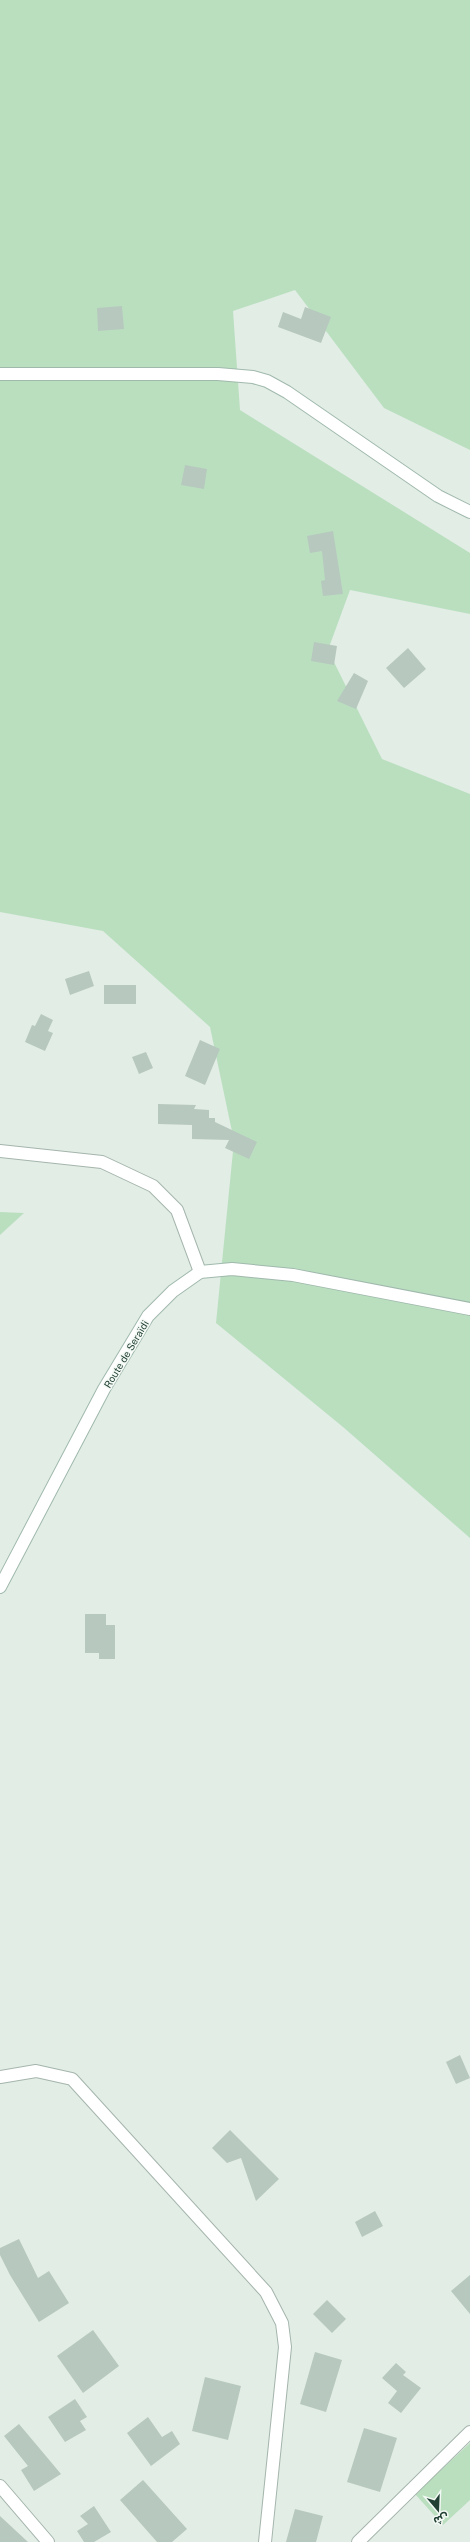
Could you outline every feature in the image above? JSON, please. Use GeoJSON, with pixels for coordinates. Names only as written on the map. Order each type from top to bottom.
{"type":"FeatureCollection","features":[{"type":"Feature","properties":{"kind":"main road"},"geometry":{"type":"LineString","coordinates":[[0,374],[210,374],[267,381],[287,392],[438,496],[470,512]]}},
{"type":"Feature","properties":{"kind":"main road"},"geometry":{"type":"LineString","coordinates":[[0,1151],[102,1162],[152,1186],[177,1210],[200,1272]]}},
{"type":"Feature","properties":{"kind":"main road","name":"Route de Seraïdi"},"geometry":{"type":"LineString","coordinates":[[0,1587],[104,1390],[148,1316],[173,1291],[200,1272],[232,1269],[293,1275],[470,1309]]}},
{"type":"Feature","properties":{"kind":"main road"},"geometry":{"type":"LineString","coordinates":[[0,2077],[36,2071],[72,2079],[266,2292],[282,2323],[285,2347],[265,2542]]}},
{"type":"Feature","properties":{"kind":"main road"},"geometry":{"type":"LineString","coordinates":[[358,2542],[470,2432]]}},
{"type":"Feature","properties":{"kind":"main road"},"geometry":{"type":"LineString","coordinates":[[0,2486],[48,2542]]}},
{"type":"Feature","properties":{"kind":"green space"},"geometry":{"type":"Polygon","coordinates":[[[0,0],[470,0],[470,450],[384,408],[295,290],[233,311],[240,410],[470,553],[470,614],[350,590],[328,650],[382,759],[470,794],[470,1538],[343,1427],[216,1323],[234,1141],[210,1027],[103,931],[0,912],[0,0]]]}},
{"type":"Feature","properties":{"kind":"green space"},"geometry":{"type":"Polygon","coordinates":[[[0,1212],[24,1213],[0,1235],[0,1212]]]}},
{"type":"Feature","properties":{"kind":"green space"},"geometry":{"type":"Polygon","coordinates":[[[470,2443],[470,2500],[443,2525],[415,2494],[470,2443]]]}},
{"type":"Feature","properties":{"kind":"building"},"geometry":{"type":"Polygon","coordinates":[[[122,306],[124,329],[98,331],[97,308],[122,306]]]}},
{"type":"Feature","properties":{"kind":"building"},"geometry":{"type":"Polygon","coordinates":[[[305,307],[331,317],[321,343],[278,327],[283,312],[301,319],[305,307]]]}},
{"type":"Feature","properties":{"kind":"building"},"geometry":{"type":"Polygon","coordinates":[[[185,465],[207,469],[204,489],[181,485],[185,465]]]}},
{"type":"Feature","properties":{"kind":"building"},"geometry":{"type":"Polygon","coordinates":[[[333,531],[343,594],[323,596],[321,581],[325,580],[322,551],[310,553],[307,536],[333,531]]]}},
{"type":"Feature","properties":{"kind":"building"},"geometry":{"type":"Polygon","coordinates":[[[314,642],[337,646],[334,665],[311,661],[314,642]]]}},
{"type":"Feature","properties":{"kind":"building"},"geometry":{"type":"Polygon","coordinates":[[[408,648],[426,669],[404,688],[386,668],[408,648]]]}},
{"type":"Feature","properties":{"kind":"building"},"geometry":{"type":"Polygon","coordinates":[[[354,673],[368,681],[356,709],[337,701],[354,673]]]}},
{"type":"Feature","properties":{"kind":"building"},"geometry":{"type":"Polygon","coordinates":[[[89,971],[94,986],[70,995],[65,979],[89,971]]]}},
{"type":"Feature","properties":{"kind":"building"},"geometry":{"type":"Polygon","coordinates":[[[104,985],[136,985],[136,1004],[104,1004],[104,985]]]}},
{"type":"Feature","properties":{"kind":"building"},"geometry":{"type":"Polygon","coordinates":[[[41,1014],[53,1020],[48,1031],[53,1033],[45,1051],[25,1042],[32,1025],[35,1026],[41,1014]]]}},
{"type":"Feature","properties":{"kind":"building"},"geometry":{"type":"Polygon","coordinates":[[[200,1040],[220,1049],[205,1085],[185,1076],[200,1040]]]}},
{"type":"Feature","properties":{"kind":"building"},"geometry":{"type":"Polygon","coordinates":[[[146,1052],[153,1068],[139,1074],[132,1057],[146,1052]]]}},
{"type":"Feature","properties":{"kind":"building"},"geometry":{"type":"Polygon","coordinates":[[[158,1104],[196,1105],[194,1109],[209,1110],[209,1118],[215,1118],[215,1122],[257,1142],[249,1159],[225,1148],[229,1140],[192,1139],[192,1125],[158,1124],[158,1104]]]}},
{"type":"Feature","properties":{"kind":"building"},"geometry":{"type":"Polygon","coordinates":[[[85,1614],[106,1614],[106,1625],[115,1625],[115,1659],[99,1659],[99,1653],[85,1653],[85,1614]]]}},
{"type":"Feature","properties":{"kind":"building"},"geometry":{"type":"Polygon","coordinates":[[[460,2055],[470,2078],[456,2084],[446,2062],[460,2055]]]}},
{"type":"Feature","properties":{"kind":"building"},"geometry":{"type":"Polygon","coordinates":[[[230,2130],[279,2179],[256,2201],[241,2158],[227,2163],[212,2148],[230,2130]]]}},
{"type":"Feature","properties":{"kind":"building"},"geometry":{"type":"Polygon","coordinates":[[[375,2211],[383,2226],[362,2237],[355,2222],[375,2211]]]}},
{"type":"Feature","properties":{"kind":"building"},"geometry":{"type":"Polygon","coordinates":[[[19,2239],[38,2278],[49,2271],[69,2303],[39,2322],[10,2275],[0,2255],[0,2248],[19,2239]]]}},
{"type":"Feature","properties":{"kind":"building"},"geometry":{"type":"Polygon","coordinates":[[[470,2275],[470,2314],[451,2291],[470,2275]]]}},
{"type":"Feature","properties":{"kind":"building"},"geometry":{"type":"Polygon","coordinates":[[[327,2300],[346,2319],[332,2333],[313,2314],[327,2300]]]}},
{"type":"Feature","properties":{"kind":"building"},"geometry":{"type":"Polygon","coordinates":[[[93,2330],[119,2366],[83,2393],[57,2356],[93,2330]]]}},
{"type":"Feature","properties":{"kind":"building"},"geometry":{"type":"Polygon","coordinates":[[[315,2352],[342,2360],[326,2412],[300,2404],[315,2352]]]}},
{"type":"Feature","properties":{"kind":"building"},"geometry":{"type":"Polygon","coordinates":[[[396,2363],[406,2372],[403,2375],[421,2388],[401,2413],[388,2403],[397,2391],[382,2378],[396,2363]]]}},
{"type":"Feature","properties":{"kind":"building"},"geometry":{"type":"Polygon","coordinates":[[[205,2377],[241,2386],[228,2440],[192,2431],[205,2377]]]}},
{"type":"Feature","properties":{"kind":"building"},"geometry":{"type":"Polygon","coordinates":[[[75,2399],[87,2417],[80,2421],[86,2430],[65,2442],[48,2417],[75,2399]]]}},
{"type":"Feature","properties":{"kind":"building"},"geometry":{"type":"Polygon","coordinates":[[[148,2417],[162,2437],[172,2431],[180,2444],[151,2466],[127,2433],[148,2417]]]}},
{"type":"Feature","properties":{"kind":"building"},"geometry":{"type":"Polygon","coordinates":[[[19,2424],[61,2474],[34,2491],[21,2470],[28,2466],[4,2436],[19,2424]]]}},
{"type":"Feature","properties":{"kind":"building"},"geometry":{"type":"Polygon","coordinates":[[[364,2428],[397,2438],[380,2492],[347,2482],[364,2428]]]}},
{"type":"Feature","properties":{"kind":"building"},"geometry":{"type":"Polygon","coordinates":[[[143,2480],[187,2529],[172,2542],[157,2542],[120,2500],[143,2480]]]}},
{"type":"Feature","properties":{"kind":"building"},"geometry":{"type":"Polygon","coordinates":[[[94,2506],[111,2532],[94,2542],[84,2542],[77,2531],[88,2524],[80,2516],[94,2506]]]}},
{"type":"Feature","properties":{"kind":"building"},"geometry":{"type":"Polygon","coordinates":[[[295,2509],[323,2516],[316,2542],[286,2542],[295,2509]]]}},
{"type":"Feature","properties":{"kind":"building"},"geometry":{"type":"Polygon","coordinates":[[[0,2516],[28,2542],[0,2542],[0,2516]]]}}]}
